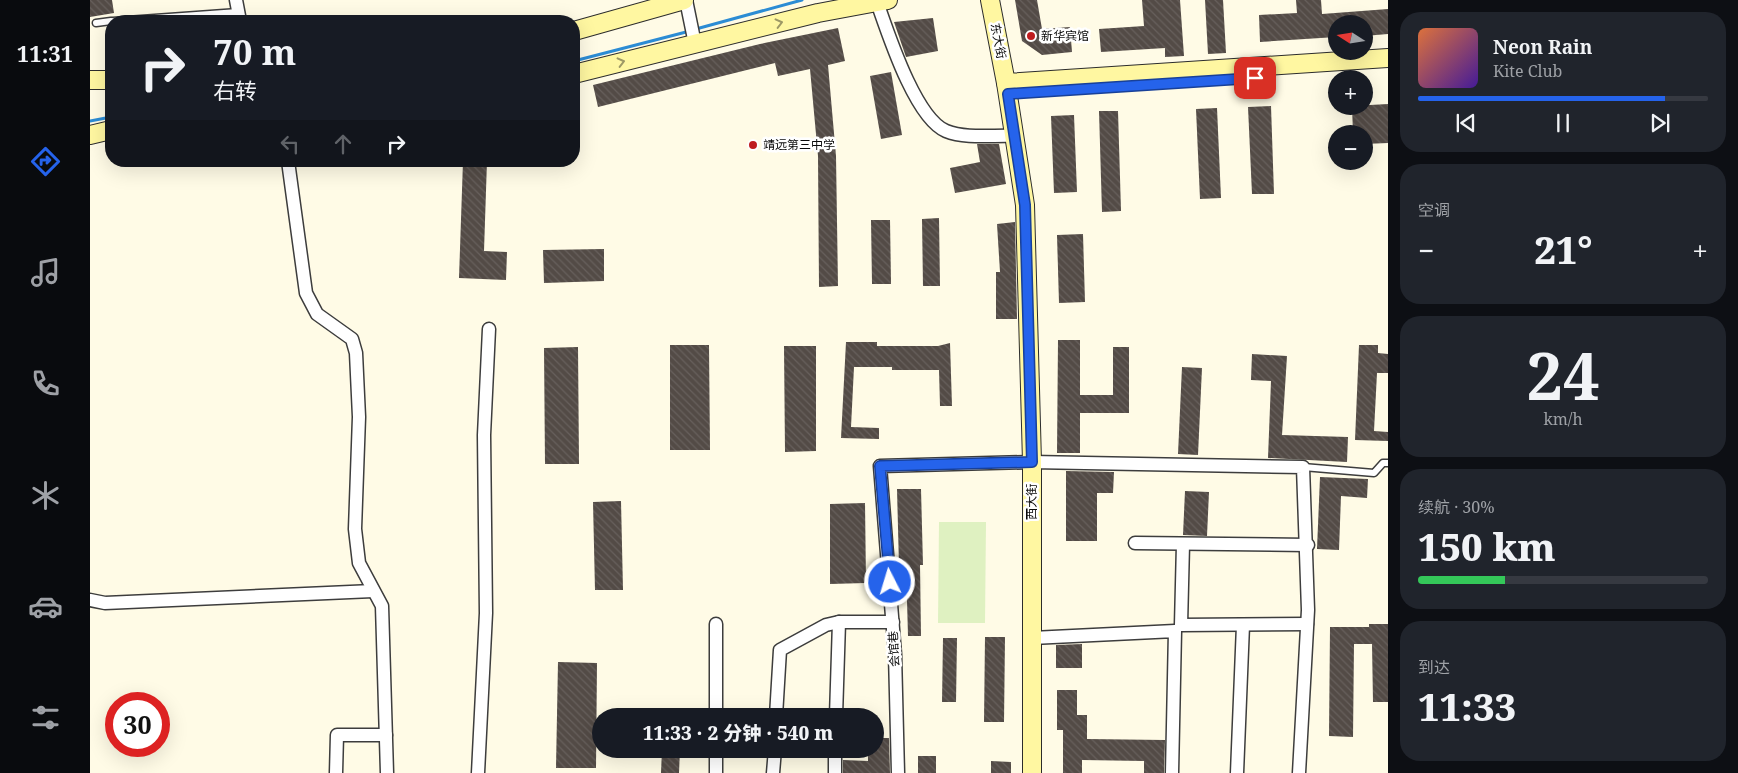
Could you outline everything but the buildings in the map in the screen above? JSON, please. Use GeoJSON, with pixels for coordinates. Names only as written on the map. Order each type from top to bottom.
{"type":"FeatureCollection","features":[{"type":"Feature","properties":{"kind":"main road"},"geometry":{"type":"LineString","coordinates":[[580,29],[685,0]]}},
{"type":"Feature","properties":{"kind":"main road","name":"东大街"},"geometry":{"type":"LineString","coordinates":[[990,0],[1007,89]]}},
{"type":"Feature","properties":{"kind":"main road"},"geometry":{"type":"LineString","coordinates":[[580,72],[695,41],[818,13],[882,1]]}},
{"type":"Feature","properties":{"kind":"main road"},"geometry":{"type":"LineString","coordinates":[[1007,89],[1388,58]]}},
{"type":"Feature","properties":{"kind":"main road"},"geometry":{"type":"LineString","coordinates":[[1007,89],[1388,70]]}},
{"type":"Feature","properties":{"kind":"main road"},"geometry":{"type":"LineString","coordinates":[[90,80],[105,80]]}},
{"type":"Feature","properties":{"kind":"main road","name":"西大街"},"geometry":{"type":"LineString","coordinates":[[1007,89],[1025,205],[1032,462],[1032,773]]}},
{"type":"Feature","properties":{"kind":"main road"},"geometry":{"type":"LineString","coordinates":[[90,135],[105,131]]}},
{"type":"Feature","properties":{"kind":"street"},"geometry":{"type":"LineString","coordinates":[[685,0],[695,41]]}},
{"type":"Feature","properties":{"kind":"street"},"geometry":{"type":"LineString","coordinates":[[882,1],[900,66],[931,120],[942,129],[955,133],[1014,136]]}},
{"type":"Feature","properties":{"kind":"street"},"geometry":{"type":"LineString","coordinates":[[289,167],[306,293],[318,314],[352,339],[356,353],[359,417],[355,529],[359,563],[382,606],[387,773]]}},
{"type":"Feature","properties":{"kind":"street"},"geometry":{"type":"LineString","coordinates":[[478,773],[486,613],[484,435],[489,330]]}},
{"type":"Feature","properties":{"kind":"street"},"geometry":{"type":"LineString","coordinates":[[1032,462],[1303,467],[1308,545],[1307,624],[1299,773]]}},
{"type":"Feature","properties":{"kind":"street","name":"会馆巷"},"geometry":{"type":"LineString","coordinates":[[898,773],[893,622],[880,466],[1032,462]]}},
{"type":"Feature","properties":{"kind":"street"},"geometry":{"type":"LineString","coordinates":[[1135,543],[1308,545]]}},
{"type":"Feature","properties":{"kind":"street"},"geometry":{"type":"LineString","coordinates":[[1183,544],[1181,625],[1307,624]]}},
{"type":"Feature","properties":{"kind":"street"},"geometry":{"type":"LineString","coordinates":[[90,600],[105,603],[373,591]]}},
{"type":"Feature","properties":{"kind":"street"},"geometry":{"type":"LineString","coordinates":[[836,708],[839,622]]}},
{"type":"Feature","properties":{"kind":"street"},"geometry":{"type":"LineString","coordinates":[[776,708],[780,650],[826,625],[839,622],[893,622]]}},
{"type":"Feature","properties":{"kind":"street"},"geometry":{"type":"LineString","coordinates":[[716,624],[716,708]]}},
{"type":"Feature","properties":{"kind":"street"},"geometry":{"type":"LineString","coordinates":[[1237,773],[1243,625]]}},
{"type":"Feature","properties":{"kind":"street"},"geometry":{"type":"LineString","coordinates":[[1032,638],[1175,631],[1172,773]]}},
{"type":"Feature","properties":{"kind":"street"},"geometry":{"type":"LineString","coordinates":[[336,773],[336,735],[386,735]]}},
{"type":"Feature","properties":{"kind":"street"},"geometry":{"type":"LineString","coordinates":[[716,758],[716,773]]}},
{"type":"Feature","properties":{"kind":"street"},"geometry":{"type":"LineString","coordinates":[[773,773],[774,758]]}},
{"type":"Feature","properties":{"kind":"street"},"geometry":{"type":"LineString","coordinates":[[835,773],[836,758]]}},
{"type":"Feature","properties":{"kind":"lane"},"geometry":{"type":"LineString","coordinates":[[188,15],[238,11]]}},
{"type":"Feature","properties":{"kind":"lane"},"geometry":{"type":"LineString","coordinates":[[96,23],[105,22]]}},
{"type":"Feature","properties":{"kind":"lane"},"geometry":{"type":"LineString","coordinates":[[1303,467],[1374,473],[1383,463],[1388,463]]}},
{"type":"Feature","properties":{"kind":"green space"},"geometry":{"type":"Polygon","coordinates":[[[939,522],[986,522],[985,623],[938,623],[939,522]]]}},
{"type":"Feature","properties":{"kind":"waterway"},"geometry":{"type":"LineString","coordinates":[[696,29],[802,0]]}},
{"type":"Feature","properties":{"kind":"waterway"},"geometry":{"type":"LineString","coordinates":[[580,59],[690,31]]}},
{"type":"Feature","properties":{"kind":"waterway"},"geometry":{"type":"LineString","coordinates":[[90,121],[105,118]]}},
{"type":"Feature","properties":{"kind":"place","name":"新华宾馆"},"geometry":{"type":"Point","coordinates":[1031,36]}},
{"type":"Feature","properties":{"kind":"place","name":"靖远第三中学"},"geometry":{"type":"Point","coordinates":[753,145]}},
{"type":"Feature","properties":{"kind":"route"},"geometry":{"type":"LineString","coordinates":[[890,582],[880,466],[1032,462],[1025,205],[1008,94],[1255,78]]}}]}
